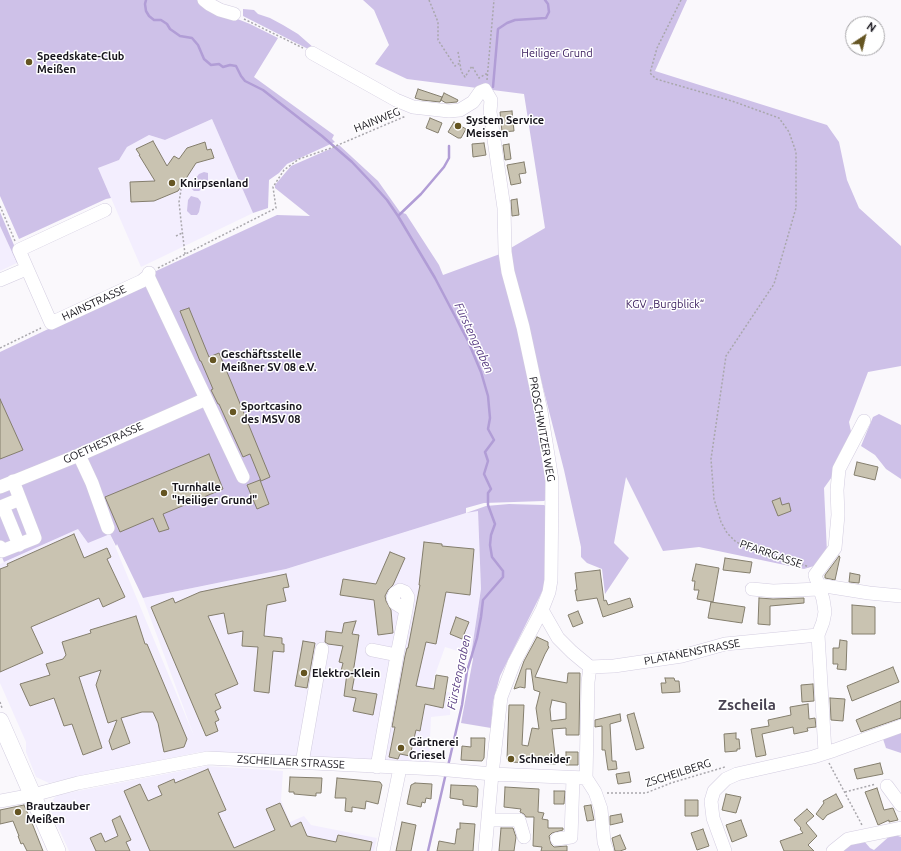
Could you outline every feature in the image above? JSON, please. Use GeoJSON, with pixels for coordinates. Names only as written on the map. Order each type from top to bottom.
{"type":"FeatureCollection","features":[{"type":"Feature","properties":{"kind":"main road"},"geometry":{"type":"LineString","coordinates":[[0,721],[57,851]]}},
{"type":"Feature","properties":{"kind":"street"},"geometry":{"type":"LineString","coordinates":[[204,0],[208,4],[220,10],[234,14]]}},
{"type":"Feature","properties":{"kind":"street"},"geometry":{"type":"LineString","coordinates":[[312,53],[396,100],[420,109],[449,111],[460,110],[473,102],[480,92],[485,90]]}},
{"type":"Feature","properties":{"kind":"street","name":"PROSCHWITZER WEG"},"geometry":{"type":"LineString","coordinates":[[485,90],[491,100],[490,112],[504,208],[505,252],[508,272],[523,327],[541,411],[552,480],[551,580],[547,600],[514,663],[501,697],[485,851]]}},
{"type":"Feature","properties":{"kind":"street"},"geometry":{"type":"LineString","coordinates":[[473,102],[490,112]]}},
{"type":"Feature","properties":{"kind":"street"},"geometry":{"type":"LineString","coordinates":[[19,250],[105,210]]}},
{"type":"Feature","properties":{"kind":"street","name":"HAINSTRASSE"},"geometry":{"type":"LineString","coordinates":[[19,250],[26,269],[51,323],[142,281],[148,274]]}},
{"type":"Feature","properties":{"kind":"street"},"geometry":{"type":"LineString","coordinates":[[0,280],[26,269]]}},
{"type":"Feature","properties":{"kind":"street"},"geometry":{"type":"LineString","coordinates":[[148,274],[243,477]]}},
{"type":"Feature","properties":{"kind":"street","name":"GOETHESTRASSE"},"geometry":{"type":"LineString","coordinates":[[0,487],[17,490],[79,455],[206,399]]}},
{"type":"Feature","properties":{"kind":"street"},"geometry":{"type":"LineString","coordinates":[[825,752],[818,635],[825,612],[819,586],[835,548],[838,515],[837,490],[839,469],[864,421]]}},
{"type":"Feature","properties":{"kind":"street"},"geometry":{"type":"LineString","coordinates":[[79,455],[92,483],[108,528]]}},
{"type":"Feature","properties":{"kind":"street"},"geometry":{"type":"LineString","coordinates":[[0,547],[2,551],[19,545],[35,538],[17,490],[1,504],[5,525],[19,545]]}},
{"type":"Feature","properties":{"kind":"street"},"geometry":{"type":"LineString","coordinates":[[5,525],[26,516]]}},
{"type":"Feature","properties":{"kind":"street"},"geometry":{"type":"LineString","coordinates":[[819,586],[833,596],[865,601]]}},
{"type":"Feature","properties":{"kind":"street"},"geometry":{"type":"LineString","coordinates":[[752,589],[773,591],[819,586],[901,596]]}},
{"type":"Feature","properties":{"kind":"street"},"geometry":{"type":"LineString","coordinates":[[377,767],[406,610]]}},
{"type":"Feature","properties":{"kind":"street"},"geometry":{"type":"LineString","coordinates":[[542,610],[558,638],[590,667],[580,778],[571,837],[557,840]]}},
{"type":"Feature","properties":{"kind":"street","name":"PLATANENSTRASSE"},"geometry":{"type":"LineString","coordinates":[[590,667],[614,666],[682,656],[725,644],[818,635]]}},
{"type":"Feature","properties":{"kind":"street"},"geometry":{"type":"LineString","coordinates":[[302,764],[322,649]]}},
{"type":"Feature","properties":{"kind":"street"},"geometry":{"type":"LineString","coordinates":[[372,650],[397,655]]}},
{"type":"Feature","properties":{"kind":"street"},"geometry":{"type":"LineString","coordinates":[[725,851],[713,818],[711,801],[714,791],[726,779],[737,774],[813,757],[901,726]]}},
{"type":"Feature","properties":{"kind":"street","name":"ZSCHEILAER STRASSE"},"geometry":{"type":"LineString","coordinates":[[0,801],[33,795],[78,783],[208,758],[302,764],[438,769],[492,774],[580,778]]}},
{"type":"Feature","properties":{"kind":"street"},"geometry":{"type":"LineString","coordinates":[[383,851],[400,768]]}},
{"type":"Feature","properties":{"kind":"street"},"geometry":{"type":"LineString","coordinates":[[580,778],[595,792],[601,809],[604,842],[607,851]]}},
{"type":"Feature","properties":{"kind":"street"},"geometry":{"type":"LineString","coordinates":[[887,786],[901,805]]}},
{"type":"Feature","properties":{"kind":"street"},"geometry":{"type":"LineString","coordinates":[[488,820],[519,820],[524,837]]}},
{"type":"Feature","properties":{"kind":"street"},"geometry":{"type":"LineString","coordinates":[[833,851],[848,839],[901,828]]}},
{"type":"Feature","properties":{"kind":"path"},"geometry":{"type":"LineString","coordinates":[[428,0],[438,22],[438,40],[455,66],[460,64]]}},
{"type":"Feature","properties":{"kind":"path"},"geometry":{"type":"LineString","coordinates":[[485,90],[488,75],[494,0]]}},
{"type":"Feature","properties":{"kind":"path","name":"PFARRGASSE"},"geometry":{"type":"LineString","coordinates":[[681,0],[657,48],[650,73],[656,79],[732,101],[779,118],[789,132],[796,152],[796,208],[774,284],[726,356],[712,459],[714,499],[720,522],[727,533],[735,541],[743,546],[774,554],[810,567],[819,586]]}},
{"type":"Feature","properties":{"kind":"path"},"geometry":{"type":"LineString","coordinates":[[234,14],[312,53]]}},
{"type":"Feature","properties":{"kind":"path"},"geometry":{"type":"LineString","coordinates":[[458,52],[461,71],[465,77],[472,66],[478,78],[486,74],[488,75]]}},
{"type":"Feature","properties":{"kind":"path","name":"HAINWEG"},"geometry":{"type":"LineString","coordinates":[[185,254],[276,208],[273,187],[284,170],[299,159],[331,148],[408,116],[420,109]]}},
{"type":"Feature","properties":{"kind":"path"},"geometry":{"type":"LineString","coordinates":[[148,274],[185,254],[179,202],[180,189]]}},
{"type":"Feature","properties":{"kind":"path"},"geometry":{"type":"LineString","coordinates":[[0,206],[19,250]]}},
{"type":"Feature","properties":{"kind":"path"},"geometry":{"type":"LineString","coordinates":[[176,236],[182,233]]}},
{"type":"Feature","properties":{"kind":"path"},"geometry":{"type":"LineString","coordinates":[[0,348],[51,323]]}},
{"type":"Feature","properties":{"kind":"path"},"geometry":{"type":"LineString","coordinates":[[825,752],[844,792],[868,835]]}},
{"type":"Feature","properties":{"kind":"path","name":"ZSCHEILBERG"},"geometry":{"type":"LineString","coordinates":[[595,792],[611,794],[646,793],[671,783],[727,766],[732,767],[737,774]]}},
{"type":"Feature","properties":{"kind":"path"},"geometry":{"type":"LineString","coordinates":[[844,792],[878,783],[887,786]]}},
{"type":"Feature","properties":{"kind":"shaded area","name":"Knirpsenland"},"geometry":{"type":"Polygon","coordinates":[[[212,119],[253,213],[141,267],[98,168],[119,160],[127,147],[149,135],[165,140],[212,119]]]}},
{"type":"Feature","properties":{"kind":"shaded area"},"geometry":{"type":"Polygon","coordinates":[[[0,226],[17,263],[0,271],[0,226]]]}},
{"type":"Feature","properties":{"kind":"shaded area"},"geometry":{"type":"Polygon","coordinates":[[[478,511],[481,589],[471,655],[445,647],[431,686],[451,693],[450,715],[431,717],[429,762],[200,752],[49,783],[36,777],[26,752],[26,742],[0,683],[0,564],[78,529],[110,534],[194,736],[143,598],[286,569],[466,513],[478,511]]]}},
{"type":"Feature","properties":{"kind":"shaded area"},"geometry":{"type":"Polygon","coordinates":[[[207,766],[283,771],[281,800],[290,822],[304,816],[311,825],[377,838],[374,851],[69,851],[48,805],[57,795],[207,766]]]}},
{"type":"Feature","properties":{"kind":"green space"},"geometry":{"type":"Polygon","coordinates":[[[0,0],[201,0],[220,12],[250,24],[278,38],[254,77],[334,135],[332,139],[335,142],[287,164],[279,173],[269,180],[268,208],[253,213],[212,119],[165,140],[149,135],[127,147],[119,160],[98,168],[111,198],[19,239],[0,196],[0,0]]]}},
{"type":"Feature","properties":{"kind":"green space"},"geometry":{"type":"Polygon","coordinates":[[[363,0],[687,0],[655,71],[827,125],[839,142],[847,180],[859,208],[901,246],[901,366],[868,372],[849,422],[854,446],[824,488],[827,553],[814,566],[804,569],[699,547],[663,551],[626,477],[614,543],[629,558],[605,594],[602,569],[587,563],[581,557],[581,547],[564,470],[536,360],[524,320],[509,249],[545,228],[524,94],[407,79],[375,64],[389,45],[374,10],[363,0]]]}},
{"type":"Feature","properties":{"kind":"green space"},"geometry":{"type":"Polygon","coordinates":[[[243,9],[254,10],[258,14],[283,25],[298,34],[314,48],[312,51],[243,16],[243,9]]]}},
{"type":"Feature","properties":{"kind":"green space"},"geometry":{"type":"Polygon","coordinates":[[[339,145],[378,181],[400,212],[406,214],[439,265],[443,275],[500,254],[528,361],[542,452],[547,499],[544,501],[484,503],[466,508],[466,513],[286,569],[143,598],[117,544],[116,546],[110,534],[88,543],[78,529],[4,562],[0,552],[0,352],[147,282],[156,277],[154,272],[277,215],[310,216],[275,188],[275,185],[291,166],[339,145]]]}},
{"type":"Feature","properties":{"kind":"green space"},"geometry":{"type":"Polygon","coordinates":[[[204,172],[208,173],[208,181],[199,191],[194,191],[191,188],[192,183],[199,174],[204,172]]]}},
{"type":"Feature","properties":{"kind":"green space"},"geometry":{"type":"Polygon","coordinates":[[[191,196],[198,198],[201,202],[197,215],[191,215],[187,211],[188,200],[191,196]]]}},
{"type":"Feature","properties":{"kind":"green space"},"geometry":{"type":"Polygon","coordinates":[[[0,212],[19,257],[17,263],[0,226],[0,212]]]}},
{"type":"Feature","properties":{"kind":"green space"},"geometry":{"type":"Polygon","coordinates":[[[879,414],[901,425],[901,479],[886,469],[875,455],[861,446],[873,417],[879,414]]]}},
{"type":"Feature","properties":{"kind":"green space"},"geometry":{"type":"Polygon","coordinates":[[[509,504],[544,505],[547,507],[548,580],[500,676],[493,702],[491,728],[461,723],[473,659],[471,655],[481,589],[478,511],[466,513],[486,506],[509,504]]]}},
{"type":"Feature","properties":{"kind":"green space"},"geometry":{"type":"Polygon","coordinates":[[[901,730],[901,753],[886,748],[883,739],[901,730]]]}},
{"type":"Feature","properties":{"kind":"green space"},"geometry":{"type":"Polygon","coordinates":[[[892,834],[901,837],[901,851],[839,851],[850,843],[864,841],[874,850],[892,834]]]}},
{"type":"Feature","properties":{"kind":"building"},"geometry":{"type":"Polygon","coordinates":[[[418,89],[442,97],[440,102],[415,98],[418,89]]]}},
{"type":"Feature","properties":{"kind":"building"},"geometry":{"type":"Polygon","coordinates":[[[444,93],[458,100],[457,102],[446,103],[441,100],[444,93]]]}},
{"type":"Feature","properties":{"kind":"building"},"geometry":{"type":"Polygon","coordinates":[[[512,111],[514,131],[502,132],[500,112],[512,111]]]}},
{"type":"Feature","properties":{"kind":"building"},"geometry":{"type":"Polygon","coordinates":[[[430,118],[442,123],[438,133],[426,128],[430,118]]]}},
{"type":"Feature","properties":{"kind":"building"},"geometry":{"type":"Polygon","coordinates":[[[454,122],[466,129],[461,138],[458,138],[448,132],[454,122]]]}},
{"type":"Feature","properties":{"kind":"building"},"geometry":{"type":"Polygon","coordinates":[[[153,141],[167,166],[174,156],[179,159],[187,148],[205,142],[207,150],[211,149],[214,158],[196,163],[178,191],[154,201],[131,202],[130,182],[155,181],[136,149],[153,141]]]}},
{"type":"Feature","properties":{"kind":"building"},"geometry":{"type":"Polygon","coordinates":[[[484,143],[486,155],[473,157],[472,144],[484,143]]]}},
{"type":"Feature","properties":{"kind":"building"},"geometry":{"type":"Polygon","coordinates":[[[509,144],[511,159],[505,160],[503,145],[509,144]]]}},
{"type":"Feature","properties":{"kind":"building"},"geometry":{"type":"Polygon","coordinates":[[[524,162],[526,173],[519,174],[521,183],[511,185],[507,165],[524,162]]]}},
{"type":"Feature","properties":{"kind":"building"},"geometry":{"type":"Polygon","coordinates":[[[517,199],[519,215],[512,216],[511,200],[517,199]]]}},
{"type":"Feature","properties":{"kind":"building"},"geometry":{"type":"Polygon","coordinates":[[[189,308],[209,357],[219,353],[270,477],[261,481],[250,454],[243,457],[211,390],[213,389],[180,311],[189,308]]]}},
{"type":"Feature","properties":{"kind":"building"},"geometry":{"type":"Polygon","coordinates":[[[0,399],[23,450],[0,459],[0,399]]]}},
{"type":"Feature","properties":{"kind":"building","name":"Turnhalle \"Heiliger Grund\""},"geometry":{"type":"Polygon","coordinates":[[[209,454],[223,489],[163,514],[169,529],[159,532],[153,518],[120,532],[105,497],[209,454]]]}},
{"type":"Feature","properties":{"kind":"building"},"geometry":{"type":"Polygon","coordinates":[[[857,462],[878,467],[875,480],[854,475],[857,462]]]}},
{"type":"Feature","properties":{"kind":"building"},"geometry":{"type":"Polygon","coordinates":[[[260,480],[269,504],[257,509],[247,485],[260,480]]]}},
{"type":"Feature","properties":{"kind":"building"},"geometry":{"type":"Polygon","coordinates":[[[780,498],[782,505],[789,503],[791,511],[778,516],[772,501],[780,498]]]}},
{"type":"Feature","properties":{"kind":"building"},"geometry":{"type":"Polygon","coordinates":[[[74,534],[84,558],[107,548],[111,557],[107,559],[125,597],[103,607],[99,598],[31,627],[43,653],[0,672],[0,569],[8,566],[7,564],[74,534]]]}},
{"type":"Feature","properties":{"kind":"building"},"geometry":{"type":"Polygon","coordinates":[[[424,542],[442,544],[442,546],[474,549],[470,595],[446,592],[436,644],[426,642],[416,686],[434,689],[436,675],[448,677],[443,708],[425,704],[420,731],[416,730],[410,756],[400,754],[398,759],[389,757],[395,727],[392,727],[420,585],[424,542]]]}},
{"type":"Feature","properties":{"kind":"building"},"geometry":{"type":"Polygon","coordinates":[[[390,552],[405,558],[393,585],[385,596],[391,610],[393,633],[378,635],[374,600],[340,595],[343,579],[376,584],[390,552]]]}},
{"type":"Feature","properties":{"kind":"building"},"geometry":{"type":"Polygon","coordinates":[[[839,556],[835,580],[825,578],[825,575],[839,556]]]}},
{"type":"Feature","properties":{"kind":"building"},"geometry":{"type":"Polygon","coordinates":[[[725,558],[752,562],[750,573],[723,570],[725,558]]]}},
{"type":"Feature","properties":{"kind":"building"},"geometry":{"type":"Polygon","coordinates":[[[696,564],[719,568],[713,602],[697,599],[699,590],[694,590],[695,581],[692,581],[696,564]]]}},
{"type":"Feature","properties":{"kind":"building"},"geometry":{"type":"Polygon","coordinates":[[[600,570],[604,601],[606,600],[608,605],[630,598],[633,607],[603,617],[597,598],[577,601],[575,590],[577,590],[575,573],[600,570]]]}},
{"type":"Feature","properties":{"kind":"building"},"geometry":{"type":"Polygon","coordinates":[[[850,573],[860,575],[859,583],[849,582],[850,573]]]}},
{"type":"Feature","properties":{"kind":"building"},"geometry":{"type":"Polygon","coordinates":[[[286,574],[289,587],[283,588],[286,601],[267,605],[266,612],[264,636],[282,638],[282,644],[284,644],[284,652],[273,651],[269,693],[254,691],[258,647],[242,646],[243,631],[228,634],[224,613],[208,616],[238,684],[215,694],[221,708],[215,711],[219,720],[215,722],[218,731],[206,736],[151,607],[173,598],[175,603],[200,592],[286,574]]]}},
{"type":"Feature","properties":{"kind":"building"},"geometry":{"type":"Polygon","coordinates":[[[759,598],[804,598],[804,603],[770,606],[770,625],[758,624],[759,598]]]}},
{"type":"Feature","properties":{"kind":"building"},"geometry":{"type":"Polygon","coordinates":[[[711,602],[745,607],[742,623],[708,618],[711,602]]]}},
{"type":"Feature","properties":{"kind":"building"},"geometry":{"type":"Polygon","coordinates":[[[852,605],[875,607],[875,634],[852,634],[852,605]]]}},
{"type":"Feature","properties":{"kind":"building"},"geometry":{"type":"Polygon","coordinates":[[[578,611],[583,623],[573,627],[568,615],[578,611]]]}},
{"type":"Feature","properties":{"kind":"building"},"geometry":{"type":"Polygon","coordinates":[[[136,616],[145,644],[147,644],[187,739],[184,747],[164,752],[158,723],[153,712],[142,712],[121,718],[130,743],[112,750],[109,741],[117,720],[108,723],[96,685],[101,670],[79,677],[102,748],[83,755],[72,724],[64,726],[54,698],[30,706],[20,684],[50,675],[46,664],[63,659],[66,655],[62,642],[91,633],[90,630],[136,616]]]}},
{"type":"Feature","properties":{"kind":"building"},"geometry":{"type":"Polygon","coordinates":[[[456,617],[469,622],[462,639],[450,634],[456,617]]]}},
{"type":"Feature","properties":{"kind":"building"},"geometry":{"type":"Polygon","coordinates":[[[356,621],[352,634],[359,635],[352,690],[377,694],[373,715],[353,711],[356,698],[344,696],[347,673],[341,671],[343,663],[339,662],[343,646],[328,644],[325,642],[326,631],[342,633],[344,623],[356,621]]]}},
{"type":"Feature","properties":{"kind":"building"},"geometry":{"type":"Polygon","coordinates":[[[537,637],[548,642],[549,647],[535,677],[567,683],[568,673],[580,673],[579,735],[566,735],[566,728],[552,729],[556,764],[509,762],[507,759],[509,705],[524,705],[522,745],[528,746],[532,728],[539,729],[536,708],[540,692],[534,690],[531,669],[526,669],[525,688],[520,687],[514,689],[524,661],[537,637]],[[552,700],[550,709],[551,721],[566,719],[566,703],[552,700]]]}},
{"type":"Feature","properties":{"kind":"building"},"geometry":{"type":"Polygon","coordinates":[[[840,640],[847,641],[846,670],[837,669],[838,664],[833,664],[833,648],[839,648],[840,640]]]}},
{"type":"Feature","properties":{"kind":"building","name":"Elektro-Klein"},"geometry":{"type":"Polygon","coordinates":[[[303,641],[315,643],[307,688],[295,686],[303,641]]]}},
{"type":"Feature","properties":{"kind":"building"},"geometry":{"type":"Polygon","coordinates":[[[893,667],[899,682],[852,701],[847,686],[893,667]]]}},
{"type":"Feature","properties":{"kind":"building"},"geometry":{"type":"Polygon","coordinates":[[[665,678],[674,678],[675,681],[679,681],[680,692],[662,693],[661,683],[666,683],[665,678]]]}},
{"type":"Feature","properties":{"kind":"building"},"geometry":{"type":"Polygon","coordinates":[[[813,684],[814,701],[802,702],[801,685],[813,684]]]}},
{"type":"Feature","properties":{"kind":"building"},"geometry":{"type":"Polygon","coordinates":[[[830,698],[845,699],[843,721],[831,720],[830,698]]]}},
{"type":"Feature","properties":{"kind":"building"},"geometry":{"type":"Polygon","coordinates":[[[901,701],[901,718],[861,732],[856,720],[901,701]]]}},
{"type":"Feature","properties":{"kind":"building"},"geometry":{"type":"Polygon","coordinates":[[[808,704],[809,719],[815,718],[816,727],[807,728],[808,731],[794,734],[793,727],[762,734],[766,755],[756,757],[751,729],[769,726],[768,720],[791,715],[790,707],[808,704]]]}},
{"type":"Feature","properties":{"kind":"building"},"geometry":{"type":"Polygon","coordinates":[[[634,713],[644,748],[636,750],[627,715],[634,713]]]}},
{"type":"Feature","properties":{"kind":"building"},"geometry":{"type":"Polygon","coordinates":[[[620,714],[621,721],[610,724],[612,761],[616,761],[617,769],[608,770],[605,750],[602,750],[602,726],[595,727],[595,720],[620,714]]]}},
{"type":"Feature","properties":{"kind":"building"},"geometry":{"type":"Polygon","coordinates":[[[736,733],[736,739],[739,739],[740,749],[737,749],[737,751],[725,752],[724,734],[736,733]]]}},
{"type":"Feature","properties":{"kind":"building"},"geometry":{"type":"Polygon","coordinates":[[[471,738],[485,738],[484,758],[482,761],[461,760],[462,746],[471,747],[471,738]]]}},
{"type":"Feature","properties":{"kind":"building"},"geometry":{"type":"Polygon","coordinates":[[[566,752],[578,752],[578,765],[566,765],[566,752]]]}},
{"type":"Feature","properties":{"kind":"building"},"geometry":{"type":"Polygon","coordinates":[[[880,763],[883,774],[857,779],[854,769],[880,763]]]}},
{"type":"Feature","properties":{"kind":"building"},"geometry":{"type":"Polygon","coordinates":[[[208,769],[226,810],[218,813],[234,848],[275,830],[266,809],[280,803],[291,827],[301,822],[307,836],[336,842],[338,835],[372,842],[370,851],[150,851],[124,791],[140,784],[148,801],[162,795],[158,786],[174,779],[175,783],[208,769]]]}},
{"type":"Feature","properties":{"kind":"building"},"geometry":{"type":"Polygon","coordinates":[[[629,772],[631,782],[618,784],[616,774],[629,772]]]}},
{"type":"Feature","properties":{"kind":"building"},"geometry":{"type":"Polygon","coordinates":[[[290,777],[322,778],[321,793],[316,793],[316,796],[294,794],[294,792],[289,792],[290,777]]]}},
{"type":"Feature","properties":{"kind":"building"},"geometry":{"type":"Polygon","coordinates":[[[337,778],[380,782],[382,785],[378,804],[366,801],[365,809],[352,807],[352,812],[345,811],[346,798],[335,798],[337,778]]]}},
{"type":"Feature","properties":{"kind":"building"},"geometry":{"type":"Polygon","coordinates":[[[415,783],[432,784],[431,799],[426,798],[425,803],[422,802],[421,807],[407,804],[411,785],[415,783]]]}},
{"type":"Feature","properties":{"kind":"building"},"geometry":{"type":"Polygon","coordinates":[[[451,785],[476,786],[478,789],[477,807],[463,805],[463,800],[450,798],[451,785]]]}},
{"type":"Feature","properties":{"kind":"building"},"geometry":{"type":"Polygon","coordinates":[[[505,787],[539,789],[538,812],[544,813],[542,819],[548,820],[548,828],[563,828],[563,830],[552,833],[549,836],[551,844],[554,847],[567,846],[567,851],[541,851],[542,847],[533,846],[534,817],[526,817],[520,812],[521,809],[504,807],[505,787]]]}},
{"type":"Feature","properties":{"kind":"building"},"geometry":{"type":"Polygon","coordinates":[[[877,788],[884,810],[893,808],[898,820],[889,822],[889,820],[878,825],[865,792],[877,788]]]}},
{"type":"Feature","properties":{"kind":"building"},"geometry":{"type":"Polygon","coordinates":[[[554,791],[565,791],[564,804],[554,804],[554,791]]]}},
{"type":"Feature","properties":{"kind":"building"},"geometry":{"type":"Polygon","coordinates":[[[726,794],[741,797],[736,813],[722,810],[726,794]]]}},
{"type":"Feature","properties":{"kind":"building"},"geometry":{"type":"Polygon","coordinates":[[[836,794],[843,807],[827,815],[823,820],[816,814],[824,803],[823,801],[836,794]]]}},
{"type":"Feature","properties":{"kind":"building"},"geometry":{"type":"Polygon","coordinates":[[[685,800],[698,800],[698,816],[685,816],[685,800]]]}},
{"type":"Feature","properties":{"kind":"building"},"geometry":{"type":"Polygon","coordinates":[[[24,805],[43,851],[27,851],[23,843],[21,844],[13,821],[0,824],[0,810],[24,805]]]}},
{"type":"Feature","properties":{"kind":"building"},"geometry":{"type":"Polygon","coordinates":[[[591,805],[594,820],[587,821],[584,806],[591,805]]]}},
{"type":"Feature","properties":{"kind":"building"},"geometry":{"type":"Polygon","coordinates":[[[807,809],[814,816],[806,823],[817,836],[808,845],[814,851],[784,851],[780,841],[803,833],[800,829],[801,828],[794,820],[807,809]]]}},
{"type":"Feature","properties":{"kind":"building"},"geometry":{"type":"Polygon","coordinates":[[[621,814],[623,822],[610,825],[610,816],[621,814]]]}},
{"type":"Feature","properties":{"kind":"building"},"geometry":{"type":"Polygon","coordinates":[[[120,816],[131,840],[126,842],[130,851],[96,851],[90,838],[101,833],[105,842],[118,836],[112,820],[120,816]]]}},
{"type":"Feature","properties":{"kind":"building"},"geometry":{"type":"Polygon","coordinates":[[[741,820],[747,836],[732,842],[726,825],[741,820]]]}},
{"type":"Feature","properties":{"kind":"building"},"geometry":{"type":"Polygon","coordinates":[[[402,822],[416,825],[411,851],[396,851],[402,822]]]}},
{"type":"Feature","properties":{"kind":"building"},"geometry":{"type":"Polygon","coordinates":[[[460,823],[475,824],[473,851],[437,851],[439,841],[455,844],[457,829],[460,829],[460,823]]]}},
{"type":"Feature","properties":{"kind":"building"},"geometry":{"type":"Polygon","coordinates":[[[501,828],[513,828],[516,837],[514,851],[499,851],[501,828]]]}},
{"type":"Feature","properties":{"kind":"building"},"geometry":{"type":"Polygon","coordinates":[[[703,829],[709,846],[697,850],[691,833],[703,829]]]}},
{"type":"Feature","properties":{"kind":"building"},"geometry":{"type":"Polygon","coordinates":[[[620,835],[626,849],[615,851],[612,838],[620,835]]]}},
{"type":"Feature","properties":{"kind":"waterway","name":"Fürstengraben"},"geometry":{"type":"LineString","coordinates":[[146,0],[146,11],[149,16],[154,20],[161,20],[180,36],[192,38],[198,45],[204,59],[211,65],[219,64],[223,67],[230,65],[236,66],[245,81],[263,90],[322,136],[352,162],[369,180],[387,200],[398,216],[435,278],[468,341],[481,372],[488,396],[490,418],[488,429],[494,440],[485,452],[488,461],[484,474],[491,489],[488,493],[488,505],[495,524],[491,535],[490,545],[492,557],[503,571],[503,577],[483,600],[477,638],[467,671],[462,705],[448,766]]}},
{"type":"Feature","properties":{"kind":"waterway"},"geometry":{"type":"LineString","coordinates":[[493,87],[498,29],[515,20],[546,18],[549,12],[548,4],[545,0]]}},
{"type":"Feature","properties":{"kind":"waterway"},"geometry":{"type":"LineString","coordinates":[[398,216],[421,194],[444,167],[449,158],[449,146]]}},
{"type":"Feature","properties":{"kind":"waterway","name":"Fürstengraben"},"geometry":{"type":"LineString","coordinates":[[428,851],[446,773]]}},
{"type":"Feature","properties":{"kind":"place","name":"Speedskate-Club Meißen"},"geometry":{"type":"Point","coordinates":[29,62]}},
{"type":"Feature","properties":{"kind":"place","name":"System Service Meissen"},"geometry":{"type":"Point","coordinates":[458,126]}},
{"type":"Feature","properties":{"kind":"place","name":"Knirpsenland"},"geometry":{"type":"Point","coordinates":[172,183]}},
{"type":"Feature","properties":{"kind":"place","name":"Geschäftsstelle Meißner SV 08 e.V."},"geometry":{"type":"Point","coordinates":[213,360]}},
{"type":"Feature","properties":{"kind":"place","name":"Sportcasino des MSV 08"},"geometry":{"type":"Point","coordinates":[233,412]}},
{"type":"Feature","properties":{"kind":"place","name":"Turnhalle \"Heiliger Grund\""},"geometry":{"type":"Point","coordinates":[164,493]}},
{"type":"Feature","properties":{"kind":"place","name":"Elektro-Klein"},"geometry":{"type":"Point","coordinates":[304,673]}},
{"type":"Feature","properties":{"kind":"place","name":"Gärtnerei Griesel"},"geometry":{"type":"Point","coordinates":[401,748]}},
{"type":"Feature","properties":{"kind":"place","name":"Schneider"},"geometry":{"type":"Point","coordinates":[511,759]}},
{"type":"Feature","properties":{"kind":"place","name":"Brautzauber Meißen"},"geometry":{"type":"Point","coordinates":[18,812]}},
{"type":"Feature","properties":{"kind":"district","name":"Zscheila"},"geometry":{"type":"Point","coordinates":[747,705]}},
{"type":"Feature","properties":{"kind":"park label","name":"Heiliger Grund"},"geometry":{"type":"Point","coordinates":[557,53]}},
{"type":"Feature","properties":{"kind":"park label","name":"KGV „Burgblick“"},"geometry":{"type":"Point","coordinates":[665,304]}}]}
